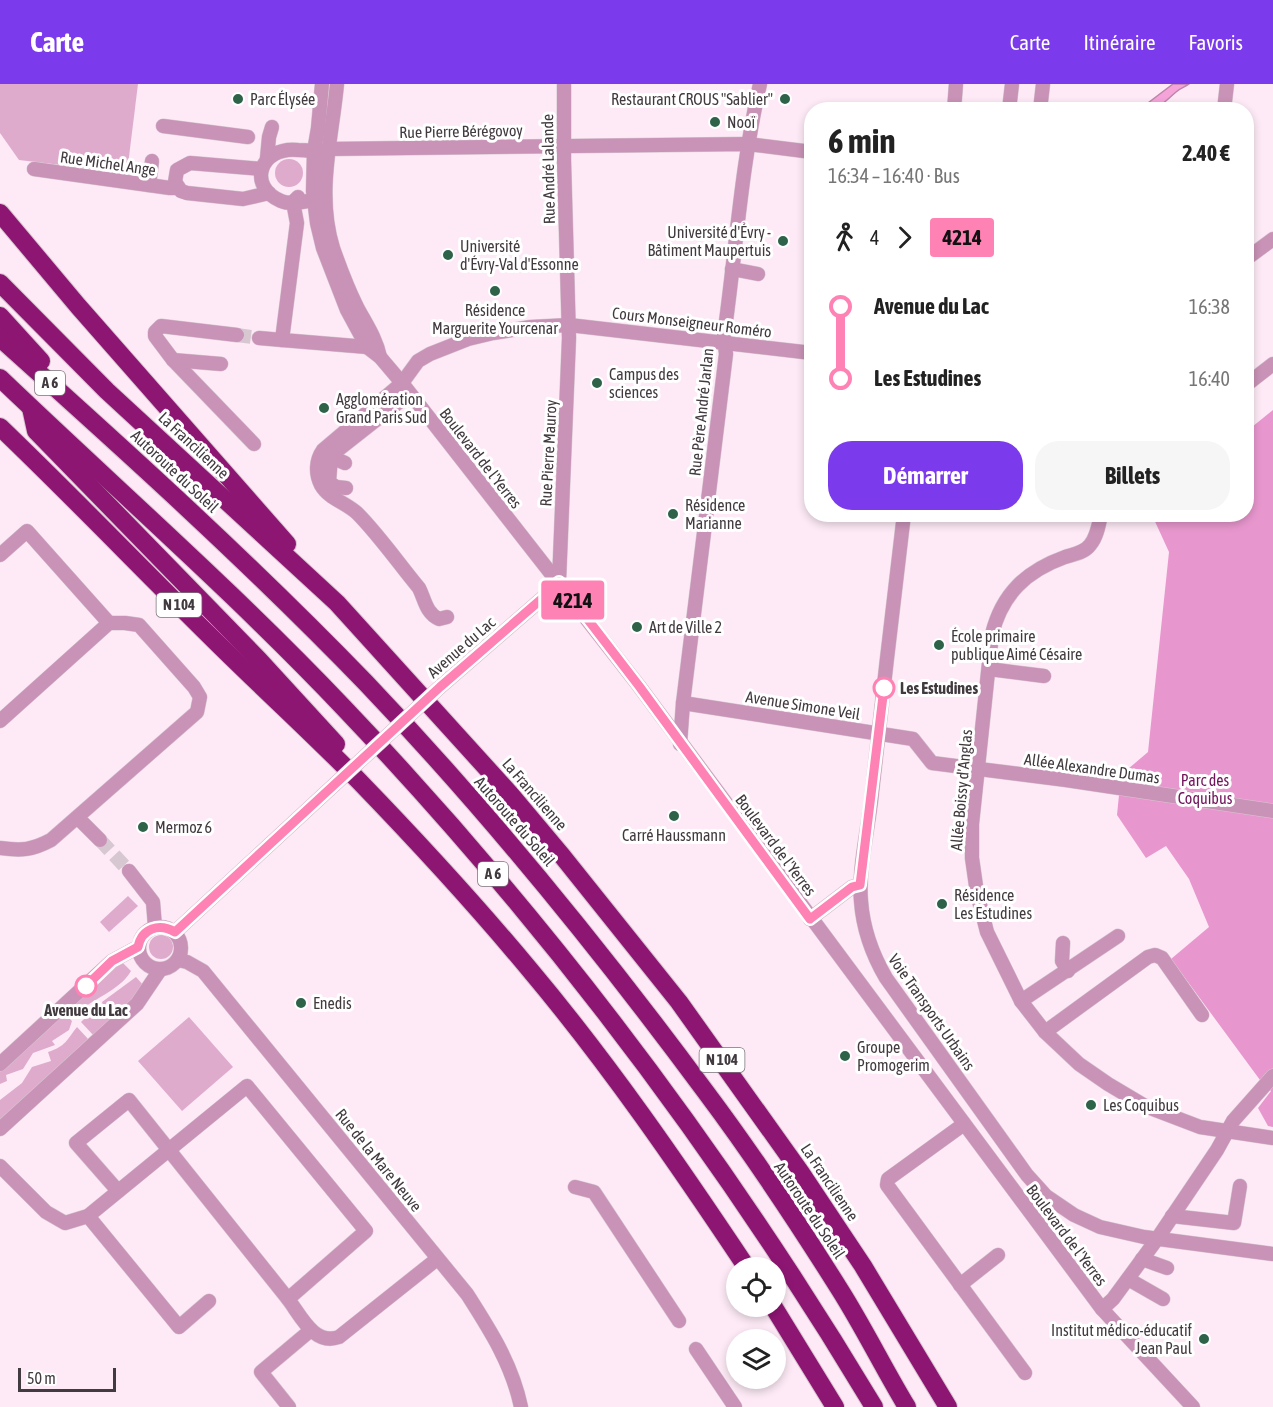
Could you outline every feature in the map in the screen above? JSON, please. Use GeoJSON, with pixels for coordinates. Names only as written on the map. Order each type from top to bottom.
{"type":"FeatureCollection","features":[{"type":"Feature","properties":{"kind":"highway"},"geometry":{"type":"LineString","coordinates":[[0,213],[337,603]]}},
{"type":"Feature","properties":{"kind":"highway","name":"La Francilienne"},"geometry":{"type":"LineString","coordinates":[[0,283],[107,391],[337,603],[511,795],[620,926],[679,1002],[801,1173],[863,1266],[948,1407]]}},
{"type":"Feature","properties":{"kind":"highway"},"geometry":{"type":"LineString","coordinates":[[0,316],[100,428]]}},
{"type":"Feature","properties":{"kind":"highway","name":"Autoroute du Soleil"},"geometry":{"type":"LineString","coordinates":[[0,338],[269,586],[359,676],[432,755],[532,870],[616,973],[707,1093],[841,1292],[907,1407]]}},
{"type":"Feature","properties":{"kind":"highway","name":"A 6"},"geometry":{"type":"LineString","coordinates":[[0,378],[262,623],[411,779],[499,881],[585,985],[680,1110],[777,1252],[874,1407]]}},
{"type":"Feature","properties":{"kind":"highway"},"geometry":{"type":"LineString","coordinates":[[31,408],[36,431],[267,668],[334,742],[359,781]]}},
{"type":"Feature","properties":{"kind":"highway","name":"N 104"},"geometry":{"type":"LineString","coordinates":[[0,427],[359,781],[476,907],[531,971],[646,1120],[739,1257]]}},
{"type":"Feature","properties":{"kind":"highway"},"geometry":{"type":"LineString","coordinates":[[780,1317],[835,1407]]}},
{"type":"Feature","properties":{"kind":"street","name":"Boulevard de l'Yerres"},"geometry":{"type":"LineString","coordinates":[[322,84],[318,193],[323,248],[347,310],[367,347],[380,357],[559,582],[1102,1309],[1193,1407]]}},
{"type":"Feature","properties":{"kind":"street","name":"Boulevard de l'Yerres"},"geometry":{"type":"LineString","coordinates":[[320,150],[332,130],[337,84]]}},
{"type":"Feature","properties":{"kind":"street","name":"Rue André Lalande"},"geometry":{"type":"LineString","coordinates":[[564,84],[570,145],[568,325]]}},
{"type":"Feature","properties":{"kind":"street","name":"Rue Père André Jarlan"},"geometry":{"type":"LineString","coordinates":[[680,744],[732,269],[748,144],[760,84]]}},
{"type":"Feature","properties":{"kind":"street"},"geometry":{"type":"LineString","coordinates":[[955,102],[957,84]]}},
{"type":"Feature","properties":{"kind":"street"},"geometry":{"type":"LineString","coordinates":[[1010,102],[1012,84]]}},
{"type":"Feature","properties":{"kind":"street"},"geometry":{"type":"LineString","coordinates":[[1041,102],[1043,84]]}},
{"type":"Feature","properties":{"kind":"street"},"geometry":{"type":"LineString","coordinates":[[1225,102],[1227,84]]}},
{"type":"Feature","properties":{"kind":"street"},"geometry":{"type":"LineString","coordinates":[[163,126],[248,136]]}},
{"type":"Feature","properties":{"kind":"street"},"geometry":{"type":"LineString","coordinates":[[285,149],[273,127],[261,178],[269,193],[282,202],[293,202],[299,197],[318,193]]}},
{"type":"Feature","properties":{"kind":"street","name":"Rue Pierre Bérégovoy"},"geometry":{"type":"LineString","coordinates":[[320,150],[748,144],[804,151]]}},
{"type":"Feature","properties":{"kind":"street"},"geometry":{"type":"LineString","coordinates":[[265,164],[272,154],[285,149],[320,150]]}},
{"type":"Feature","properties":{"kind":"street"},"geometry":{"type":"LineString","coordinates":[[149,185],[152,161]]}},
{"type":"Feature","properties":{"kind":"street","name":"Rue Michel Ange"},"geometry":{"type":"LineString","coordinates":[[265,164],[185,164],[177,170],[175,182],[181,191],[187,193],[243,199],[269,193]]}},
{"type":"Feature","properties":{"kind":"street","name":"Rue Michel Ange"},"geometry":{"type":"LineString","coordinates":[[34,169],[178,188]]}},
{"type":"Feature","properties":{"kind":"street","name":"Boulevard de l'Yerres"},"geometry":{"type":"LineString","coordinates":[[318,193],[328,246],[377,341],[380,357]]}},
{"type":"Feature","properties":{"kind":"street"},"geometry":{"type":"LineString","coordinates":[[282,340],[297,223],[293,202]]}},
{"type":"Feature","properties":{"kind":"street"},"geometry":{"type":"LineString","coordinates":[[1254,253],[1273,239]]}},
{"type":"Feature","properties":{"kind":"street"},"geometry":{"type":"LineString","coordinates":[[732,269],[758,274]]}},
{"type":"Feature","properties":{"kind":"street","name":"Cours Monseigneur Roméro"},"geometry":{"type":"LineString","coordinates":[[405,388],[418,361],[468,339],[515,329],[568,325],[725,348],[804,353]]}},
{"type":"Feature","properties":{"kind":"street","name":"Rue Pierre Mauroy"},"geometry":{"type":"LineString","coordinates":[[559,582],[568,325]]}},
{"type":"Feature","properties":{"kind":"street"},"geometry":{"type":"LineString","coordinates":[[237,335],[161,326],[157,328],[155,336],[173,360],[254,444]]}},
{"type":"Feature","properties":{"kind":"street"},"geometry":{"type":"LineString","coordinates":[[259,338],[367,347]]}},
{"type":"Feature","properties":{"kind":"street"},"geometry":{"type":"LineString","coordinates":[[173,360],[221,364]]}},
{"type":"Feature","properties":{"kind":"street"},"geometry":{"type":"LineString","coordinates":[[1254,379],[1273,364]]}},
{"type":"Feature","properties":{"kind":"street"},"geometry":{"type":"LineString","coordinates":[[346,488],[336,487],[329,482],[331,457],[405,388]]}},
{"type":"Feature","properties":{"kind":"street"},"geometry":{"type":"LineString","coordinates":[[405,388],[331,442],[319,456],[317,470],[320,482],[327,493],[356,512],[419,588],[432,616],[439,620],[447,617]]}},
{"type":"Feature","properties":{"kind":"street"},"geometry":{"type":"LineString","coordinates":[[331,457],[345,463]]}},
{"type":"Feature","properties":{"kind":"street","name":"Voie Transports Urbains"},"geometry":{"type":"LineString","coordinates":[[903,522],[860,885],[861,909],[870,948],[886,978],[1027,1175],[1046,1196],[1074,1215],[1100,1227],[1126,1234],[1273,1254]]}},
{"type":"Feature","properties":{"kind":"street","name":"Allée Boissy d'Anglas"},"geometry":{"type":"LineString","coordinates":[[1099,522],[1096,536],[1090,546],[1080,553],[1037,570],[1006,598],[997,615],[972,824],[972,858],[977,893],[987,932],[1021,1001],[1045,1032],[1079,1064],[1145,1106],[1200,1127],[1273,1138]]}},
{"type":"Feature","properties":{"kind":"street"},"geometry":{"type":"LineString","coordinates":[[0,555],[27,531],[109,623]]}},
{"type":"Feature","properties":{"kind":"street","name":"Avenue du Lac"},"geometry":{"type":"LineString","coordinates":[[175,932],[440,687],[559,582]]}},
{"type":"Feature","properties":{"kind":"street"},"geometry":{"type":"LineString","coordinates":[[0,721],[109,623],[125,622],[139,625],[194,687],[200,697],[197,712],[51,840],[34,849],[0,848]]}},
{"type":"Feature","properties":{"kind":"street"},"geometry":{"type":"LineString","coordinates":[[989,669],[1044,676]]}},
{"type":"Feature","properties":{"kind":"street","name":"Avenue Simone Veil"},"geometry":{"type":"LineString","coordinates":[[683,704],[913,739],[932,763],[978,769]]}},
{"type":"Feature","properties":{"kind":"street","name":"Allée Alexandre Dumas"},"geometry":{"type":"LineString","coordinates":[[978,769],[1273,811]]}},
{"type":"Feature","properties":{"kind":"street"},"geometry":{"type":"LineString","coordinates":[[78,818],[100,840]]}},
{"type":"Feature","properties":{"kind":"street"},"geometry":{"type":"LineString","coordinates":[[129,871],[153,902],[155,927]]}},
{"type":"Feature","properties":{"kind":"street"},"geometry":{"type":"LineString","coordinates":[[810,919],[852,887],[860,885]]}},
{"type":"Feature","properties":{"kind":"street"},"geometry":{"type":"LineString","coordinates":[[0,1064],[112,961],[138,947],[143,935],[155,927],[168,928],[175,932],[181,944],[178,960],[173,965],[160,970],[137,1004],[0,1129]]}},
{"type":"Feature","properties":{"kind":"street"},"geometry":{"type":"LineString","coordinates":[[1021,1001],[1118,936]]}},
{"type":"Feature","properties":{"kind":"street"},"geometry":{"type":"LineString","coordinates":[[1063,943],[1062,961],[1068,971]]}},
{"type":"Feature","properties":{"kind":"street"},"geometry":{"type":"LineString","coordinates":[[138,947],[143,961],[160,970]]}},
{"type":"Feature","properties":{"kind":"street"},"geometry":{"type":"LineString","coordinates":[[1045,1032],[1148,957],[1155,955],[1162,958],[1202,1015]]}},
{"type":"Feature","properties":{"kind":"street","name":"Rue de la Mare Neuve"},"geometry":{"type":"LineString","coordinates":[[178,960],[203,971],[467,1294],[495,1336],[508,1366],[521,1407]]}},
{"type":"Feature","properties":{"kind":"street"},"geometry":{"type":"LineString","coordinates":[[1102,1309],[1113,1299],[1157,1239],[1229,1131],[1233,1121],[1273,1076]]}},
{"type":"Feature","properties":{"kind":"street"},"geometry":{"type":"LineString","coordinates":[[0,1166],[46,1212],[65,1223],[88,1216],[247,1086],[366,1231],[288,1299]]}},
{"type":"Feature","properties":{"kind":"street"},"geometry":{"type":"LineString","coordinates":[[118,1191],[76,1143],[129,1100],[311,1330],[321,1338],[331,1340],[339,1337],[437,1259]]}},
{"type":"Feature","properties":{"kind":"street"},"geometry":{"type":"LineString","coordinates":[[963,1124],[888,1179],[887,1185],[1025,1373]]}},
{"type":"Feature","properties":{"kind":"street"},"geometry":{"type":"LineString","coordinates":[[1172,1216],[1234,1223],[1240,1186]]}},
{"type":"Feature","properties":{"kind":"street"},"geometry":{"type":"LineString","coordinates":[[575,1188],[594,1192],[679,1321]]}},
{"type":"Feature","properties":{"kind":"street"},"geometry":{"type":"LineString","coordinates":[[88,1216],[179,1327],[209,1301]]}},
{"type":"Feature","properties":{"kind":"street"},"geometry":{"type":"LineString","coordinates":[[960,1285],[998,1254]]}},
{"type":"Feature","properties":{"kind":"street"},"geometry":{"type":"LineString","coordinates":[[1142,1259],[1167,1268]]}},
{"type":"Feature","properties":{"kind":"street"},"geometry":{"type":"LineString","coordinates":[[1128,1279],[1163,1299]]}},
{"type":"Feature","properties":{"kind":"street"},"geometry":{"type":"LineString","coordinates":[[289,1407],[261,1372],[311,1330]]}},
{"type":"Feature","properties":{"kind":"street"},"geometry":{"type":"LineString","coordinates":[[696,1349],[735,1407]]}},
{"type":"Feature","properties":{"kind":"shaded area"},"geometry":{"type":"Polygon","coordinates":[[[0,84],[138,84],[127,173],[19,160],[0,133],[0,84]]]}},
{"type":"Feature","properties":{"kind":"shaded area"},"geometry":{"type":"Polygon","coordinates":[[[1173,84],[1189,84],[1164,102],[1149,102],[1173,84]]]}},
{"type":"Feature","properties":{"kind":"shaded area"},"geometry":{"type":"Polygon","coordinates":[[[289,159],[299,163],[303,173],[299,183],[289,187],[279,183],[275,173],[279,163],[289,159]]]}},
{"type":"Feature","properties":{"kind":"shaded area"},"geometry":{"type":"Polygon","coordinates":[[[128,896],[138,906],[109,932],[100,922],[128,896]]]}},
{"type":"Feature","properties":{"kind":"shaded area"},"geometry":{"type":"Polygon","coordinates":[[[161,935],[169,939],[173,947],[169,955],[161,959],[153,955],[149,947],[153,939],[161,935]]]}},
{"type":"Feature","properties":{"kind":"shaded area"},"geometry":{"type":"Polygon","coordinates":[[[122,962],[131,971],[126,978],[75,1016],[68,1008],[122,962]]]}},
{"type":"Feature","properties":{"kind":"shaded area"},"geometry":{"type":"Polygon","coordinates":[[[136,977],[144,986],[94,1036],[81,1022],[87,1016],[104,1008],[102,1002],[136,977]]]}},
{"type":"Feature","properties":{"kind":"shaded area"},"geometry":{"type":"Polygon","coordinates":[[[63,1012],[72,1021],[69,1030],[52,1041],[55,1045],[33,1053],[23,1069],[6,1075],[7,1081],[0,1084],[0,1071],[63,1012]]]}},
{"type":"Feature","properties":{"kind":"shaded area"},"geometry":{"type":"Polygon","coordinates":[[[189,1017],[233,1067],[182,1111],[138,1061],[189,1017]]]}},
{"type":"Feature","properties":{"kind":"shaded area"},"geometry":{"type":"Polygon","coordinates":[[[77,1027],[89,1040],[0,1121],[0,1100],[22,1083],[32,1067],[51,1061],[48,1052],[62,1045],[77,1027]]]}},
{"type":"Feature","properties":{"kind":"green space","name":"Parc des Coquibus"},"geometry":{"type":"Polygon","coordinates":[[[1273,410],[1273,1127],[1268,1126],[1258,1108],[1271,1091],[1260,1080],[1171,959],[1209,927],[1189,879],[1166,846],[1146,858],[1117,815],[1121,775],[1148,752],[1169,552],[1155,522],[1254,522],[1254,425],[1273,410]]]}},
{"type":"Feature","properties":{"kind":"tunnel"},"geometry":{"type":"LineString","coordinates":[[237,335],[259,338]]}},
{"type":"Feature","properties":{"kind":"tunnel"},"geometry":{"type":"LineString","coordinates":[[100,840],[129,871]]}},
{"type":"Feature","properties":{"kind":"bus line","name":"4214"},"geometry":{"type":"LineString","coordinates":[[86,986],[112,961],[138,947],[148,930],[160,926],[175,932],[440,687],[559,582],[639,686],[810,919],[852,887],[860,885],[884,688]]}},
{"type":"Feature","properties":{"kind":"place","name":"Parc Élysée"},"geometry":{"type":"Point","coordinates":[238,99]}},
{"type":"Feature","properties":{"kind":"place","name":"Restaurant CROUS \"Sablier\""},"geometry":{"type":"Point","coordinates":[785,99]}},
{"type":"Feature","properties":{"kind":"place","name":"Nooï"},"geometry":{"type":"Point","coordinates":[715,122]}},
{"type":"Feature","properties":{"kind":"place","name":"Université d'Évry - Bâtiment Maupertuis"},"geometry":{"type":"Point","coordinates":[783,241]}},
{"type":"Feature","properties":{"kind":"place","name":"Université d'Évry-Val d'Essonne"},"geometry":{"type":"Point","coordinates":[448,255]}},
{"type":"Feature","properties":{"kind":"place","name":"Résidence Marguerite Yourcenar"},"geometry":{"type":"Point","coordinates":[495,291]}},
{"type":"Feature","properties":{"kind":"place","name":"Campus des sciences"},"geometry":{"type":"Point","coordinates":[597,383]}},
{"type":"Feature","properties":{"kind":"place","name":"Agglomération Grand Paris Sud"},"geometry":{"type":"Point","coordinates":[324,408]}},
{"type":"Feature","properties":{"kind":"place","name":"Résidence Marianne"},"geometry":{"type":"Point","coordinates":[673,514]}},
{"type":"Feature","properties":{"kind":"place","name":"Art de Ville 2"},"geometry":{"type":"Point","coordinates":[637,627]}},
{"type":"Feature","properties":{"kind":"place","name":"École primaire publique Aimé Césaire"},"geometry":{"type":"Point","coordinates":[939,645]}},
{"type":"Feature","properties":{"kind":"place","name":"Les Estudines"},"geometry":{"type":"Point","coordinates":[884,688]}},
{"type":"Feature","properties":{"kind":"place","name":"Carré Haussmann"},"geometry":{"type":"Point","coordinates":[674,816]}},
{"type":"Feature","properties":{"kind":"place","name":"Mermoz 6"},"geometry":{"type":"Point","coordinates":[143,827]}},
{"type":"Feature","properties":{"kind":"place","name":"Résidence Les Estudines"},"geometry":{"type":"Point","coordinates":[942,904]}},
{"type":"Feature","properties":{"kind":"place","name":"Avenue du Lac"},"geometry":{"type":"Point","coordinates":[86,986]}},
{"type":"Feature","properties":{"kind":"place","name":"Enedis"},"geometry":{"type":"Point","coordinates":[301,1003]}},
{"type":"Feature","properties":{"kind":"place","name":"Groupe Promogerim"},"geometry":{"type":"Point","coordinates":[845,1056]}},
{"type":"Feature","properties":{"kind":"place","name":"Les Coquibus"},"geometry":{"type":"Point","coordinates":[1091,1105]}},
{"type":"Feature","properties":{"kind":"place","name":"Institut médico-éducatif Jean Paul"},"geometry":{"type":"Point","coordinates":[1204,1339]}}]}
